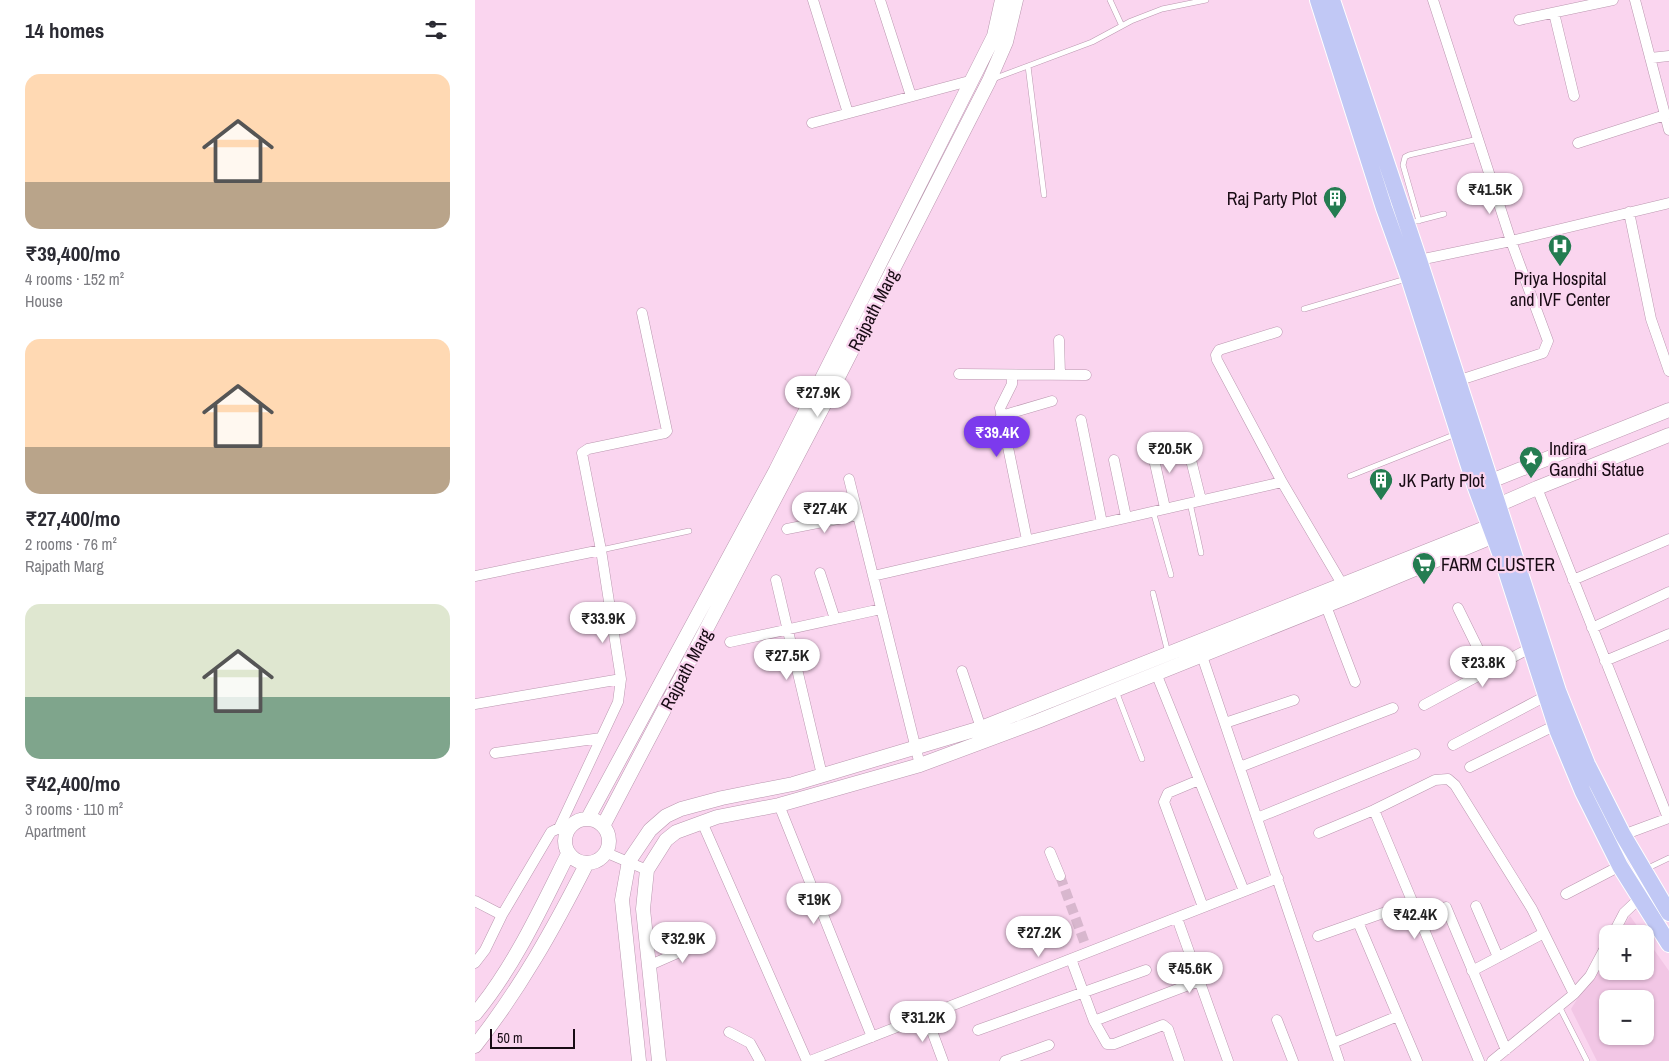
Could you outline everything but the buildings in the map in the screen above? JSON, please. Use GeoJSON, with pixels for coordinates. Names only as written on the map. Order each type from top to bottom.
{"type":"FeatureCollection","features":[{"type":"Feature","properties":{"kind":"main road"},"geometry":{"type":"LineString","coordinates":[[1319,0],[1384,208],[1409,278],[1476,488],[1492,519],[1587,764],[1623,836],[1669,913]]}},
{"type":"Feature","properties":{"kind":"main road"},"geometry":{"type":"LineString","coordinates":[[1332,0],[1413,222],[1419,260],[1457,381],[1492,481],[1492,519],[1555,726],[1583,792],[1620,866],[1669,944]]}},
{"type":"Feature","properties":{"kind":"street"},"geometry":{"type":"LineString","coordinates":[[813,0],[849,114]]}},
{"type":"Feature","properties":{"kind":"street"},"geometry":{"type":"LineString","coordinates":[[880,0],[911,96]]}},
{"type":"Feature","properties":{"kind":"street","name":"Rajpath Marg"},"geometry":{"type":"LineString","coordinates":[[603,826],[827,399],[978,83],[995,36],[1002,0]]}},
{"type":"Feature","properties":{"kind":"street","name":"Rajpath Marg"},"geometry":{"type":"LineString","coordinates":[[588,818],[776,470],[978,83],[1006,42],[1016,0]]}},
{"type":"Feature","properties":{"kind":"street"},"geometry":{"type":"LineString","coordinates":[[1433,0],[1511,241],[1548,341],[1548,346],[1543,354],[1457,381]]}},
{"type":"Feature","properties":{"kind":"street"},"geometry":{"type":"LineString","coordinates":[[1519,20],[1613,0]]}},
{"type":"Feature","properties":{"kind":"street"},"geometry":{"type":"LineString","coordinates":[[1635,0],[1669,130]]}},
{"type":"Feature","properties":{"kind":"street"},"geometry":{"type":"LineString","coordinates":[[1554,13],[1574,96]]}},
{"type":"Feature","properties":{"kind":"street"},"geometry":{"type":"LineString","coordinates":[[1650,58],[1669,56]]}},
{"type":"Feature","properties":{"kind":"street"},"geometry":{"type":"LineString","coordinates":[[812,123],[911,96],[978,83]]}},
{"type":"Feature","properties":{"kind":"street"},"geometry":{"type":"LineString","coordinates":[[1578,143],[1665,115]]}},
{"type":"Feature","properties":{"kind":"street"},"geometry":{"type":"LineString","coordinates":[[1419,260],[1511,241],[1669,203]]}},
{"type":"Feature","properties":{"kind":"street"},"geometry":{"type":"LineString","coordinates":[[1629,212],[1651,319],[1669,371]]}},
{"type":"Feature","properties":{"kind":"street"},"geometry":{"type":"LineString","coordinates":[[475,963],[485,950],[502,915],[551,832],[563,829],[576,821],[588,818],[599,821],[607,829],[611,841],[607,853],[599,860],[587,863],[577,861],[568,854],[564,842],[563,829],[618,702],[621,679],[601,550],[582,453],[588,449],[667,431],[642,314]]}},
{"type":"Feature","properties":{"kind":"street"},"geometry":{"type":"LineString","coordinates":[[1277,332],[1219,350],[1216,355],[1282,482],[1346,591]]}},
{"type":"Feature","properties":{"kind":"street"},"geometry":{"type":"LineString","coordinates":[[1059,340],[1060,375]]}},
{"type":"Feature","properties":{"kind":"street"},"geometry":{"type":"LineString","coordinates":[[959,374],[1086,375]]}},
{"type":"Feature","properties":{"kind":"street"},"geometry":{"type":"LineString","coordinates":[[1012,375],[1012,384],[1000,408],[1027,540]]}},
{"type":"Feature","properties":{"kind":"street"},"geometry":{"type":"LineString","coordinates":[[1001,416],[1052,401]]}},
{"type":"Feature","properties":{"kind":"street"},"geometry":{"type":"LineString","coordinates":[[1476,488],[1669,410]]}},
{"type":"Feature","properties":{"kind":"street"},"geometry":{"type":"LineString","coordinates":[[1081,420],[1102,523]]}},
{"type":"Feature","properties":{"kind":"street"},"geometry":{"type":"LineString","coordinates":[[639,1061],[622,900],[629,861],[650,830],[666,816],[681,809],[822,775],[915,748],[981,728],[1113,683],[1156,673],[1200,648],[1346,591],[1492,519],[1537,488],[1669,435]]}},
{"type":"Feature","properties":{"kind":"street"},"geometry":{"type":"LineString","coordinates":[[1186,440],[1201,500]]}},
{"type":"Feature","properties":{"kind":"street"},"geometry":{"type":"LineString","coordinates":[[1151,446],[1165,508]]}},
{"type":"Feature","properties":{"kind":"street"},"geometry":{"type":"LineString","coordinates":[[1115,460],[1126,517]]}},
{"type":"Feature","properties":{"kind":"street"},"geometry":{"type":"LineString","coordinates":[[849,479],[920,765]]}},
{"type":"Feature","properties":{"kind":"street"},"geometry":{"type":"LineString","coordinates":[[873,576],[1282,482]]}},
{"type":"Feature","properties":{"kind":"street"},"geometry":{"type":"LineString","coordinates":[[1537,488],[1668,818],[1623,836]]}},
{"type":"Feature","properties":{"kind":"street"},"geometry":{"type":"LineString","coordinates":[[787,529],[858,515]]}},
{"type":"Feature","properties":{"kind":"street"},"geometry":{"type":"LineString","coordinates":[[1573,580],[1669,539]]}},
{"type":"Feature","properties":{"kind":"street"},"geometry":{"type":"LineString","coordinates":[[475,576],[601,550]]}},
{"type":"Feature","properties":{"kind":"street"},"geometry":{"type":"LineString","coordinates":[[820,573],[835,619]]}},
{"type":"Feature","properties":{"kind":"street"},"geometry":{"type":"LineString","coordinates":[[776,580],[822,775]]}},
{"type":"Feature","properties":{"kind":"street"},"geometry":{"type":"LineString","coordinates":[[659,1061],[643,910],[647,870],[666,840],[676,832],[735,812],[779,805],[920,765],[1113,683],[1169,654],[1200,648],[1326,606],[1346,591]]}},
{"type":"Feature","properties":{"kind":"street"},"geometry":{"type":"LineString","coordinates":[[1592,628],[1669,592]]}},
{"type":"Feature","properties":{"kind":"street"},"geometry":{"type":"LineString","coordinates":[[1326,606],[1355,682]]}},
{"type":"Feature","properties":{"kind":"street"},"geometry":{"type":"LineString","coordinates":[[1458,608],[1489,671]]}},
{"type":"Feature","properties":{"kind":"street"},"geometry":{"type":"LineString","coordinates":[[730,642],[881,609]]}},
{"type":"Feature","properties":{"kind":"street"},"geometry":{"type":"LineString","coordinates":[[1605,661],[1669,634]]}},
{"type":"Feature","properties":{"kind":"street"},"geometry":{"type":"LineString","coordinates":[[1200,648],[1339,1061]]}},
{"type":"Feature","properties":{"kind":"street"},"geometry":{"type":"LineString","coordinates":[[1424,705],[1530,648]]}},
{"type":"Feature","properties":{"kind":"street"},"geometry":{"type":"LineString","coordinates":[[961,671],[981,728]]}},
{"type":"Feature","properties":{"kind":"street"},"geometry":{"type":"LineString","coordinates":[[1156,673],[1244,891]]}},
{"type":"Feature","properties":{"kind":"street"},"geometry":{"type":"LineString","coordinates":[[475,704],[621,679]]}},
{"type":"Feature","properties":{"kind":"street"},"geometry":{"type":"LineString","coordinates":[[1453,745],[1546,696]]}},
{"type":"Feature","properties":{"kind":"street"},"geometry":{"type":"LineString","coordinates":[[1225,723],[1294,700]]}},
{"type":"Feature","properties":{"kind":"street"},"geometry":{"type":"LineString","coordinates":[[1240,767],[1393,708]]}},
{"type":"Feature","properties":{"kind":"street"},"geometry":{"type":"LineString","coordinates":[[1470,767],[1555,726]]}},
{"type":"Feature","properties":{"kind":"street"},"geometry":{"type":"LineString","coordinates":[[495,753],[601,738]]}},
{"type":"Feature","properties":{"kind":"street"},"geometry":{"type":"LineString","coordinates":[[1257,818],[1415,754]]}},
{"type":"Feature","properties":{"kind":"street"},"geometry":{"type":"LineString","coordinates":[[1319,833],[1374,810],[1435,780],[1448,779],[1455,785],[1532,908],[1574,994]]}},
{"type":"Feature","properties":{"kind":"street"},"geometry":{"type":"LineString","coordinates":[[1199,780],[1168,793],[1164,802],[1203,907]]}},
{"type":"Feature","properties":{"kind":"street"},"geometry":{"type":"LineString","coordinates":[[779,805],[872,1037]]}},
{"type":"Feature","properties":{"kind":"street"},"geometry":{"type":"LineString","coordinates":[[1374,810],[1479,1061]]}},
{"type":"Feature","properties":{"kind":"street"},"geometry":{"type":"LineString","coordinates":[[702,822],[808,1061],[1071,959],[1087,948],[1177,918],[1277,878]]}},
{"type":"Feature","properties":{"kind":"street"},"geometry":{"type":"LineString","coordinates":[[1050,852],[1059,876]]}},
{"type":"Feature","properties":{"kind":"street"},"geometry":{"type":"LineString","coordinates":[[607,853],[647,870]]}},
{"type":"Feature","properties":{"kind":"street"},"geometry":{"type":"LineString","coordinates":[[475,1014],[485,1002],[534,922],[568,854]]}},
{"type":"Feature","properties":{"kind":"street"},"geometry":{"type":"LineString","coordinates":[[475,1046],[507,1006],[557,922],[587,863]]}},
{"type":"Feature","properties":{"kind":"street"},"geometry":{"type":"LineString","coordinates":[[1567,894],[1620,866]]}},
{"type":"Feature","properties":{"kind":"street"},"geometry":{"type":"LineString","coordinates":[[1618,925],[1624,913],[1639,898],[1654,888]]}},
{"type":"Feature","properties":{"kind":"street"},"geometry":{"type":"LineString","coordinates":[[475,901],[502,915]]}},
{"type":"Feature","properties":{"kind":"street"},"geometry":{"type":"LineString","coordinates":[[1476,906],[1499,957]]}},
{"type":"Feature","properties":{"kind":"street"},"geometry":{"type":"LineString","coordinates":[[1446,907],[1506,1050]]}},
{"type":"Feature","properties":{"kind":"street"},"geometry":{"type":"LineString","coordinates":[[1318,936],[1383,913]]}},
{"type":"Feature","properties":{"kind":"street"},"geometry":{"type":"LineString","coordinates":[[1177,918],[1228,1061]]}},
{"type":"Feature","properties":{"kind":"street"},"geometry":{"type":"LineString","coordinates":[[1358,922],[1417,1061]]}},
{"type":"Feature","properties":{"kind":"street"},"geometry":{"type":"LineString","coordinates":[[1473,971],[1544,933]]}},
{"type":"Feature","properties":{"kind":"street"},"geometry":{"type":"LineString","coordinates":[[648,966],[707,940]]}},
{"type":"Feature","properties":{"kind":"street"},"geometry":{"type":"LineString","coordinates":[[1492,1061],[1574,994],[1589,976],[1599,958]]}},
{"type":"Feature","properties":{"kind":"street"},"geometry":{"type":"LineString","coordinates":[[1071,959],[1093,1021],[1107,1044],[1114,1044],[1163,1025],[1168,1028],[1179,1061]]}},
{"type":"Feature","properties":{"kind":"street"},"geometry":{"type":"LineString","coordinates":[[978,1030],[1083,994],[1145,970]]}},
{"type":"Feature","properties":{"kind":"street"},"geometry":{"type":"LineString","coordinates":[[1093,1021],[1199,981]]}},
{"type":"Feature","properties":{"kind":"street"},"geometry":{"type":"LineString","coordinates":[[926,1015],[943,1061]]}},
{"type":"Feature","properties":{"kind":"street"},"geometry":{"type":"LineString","coordinates":[[1333,1043],[1397,1016]]}},
{"type":"Feature","properties":{"kind":"street"},"geometry":{"type":"LineString","coordinates":[[1277,1020],[1293,1061]]}},
{"type":"Feature","properties":{"kind":"street"},"geometry":{"type":"LineString","coordinates":[[729,1032],[750,1043],[760,1061]]}},
{"type":"Feature","properties":{"kind":"street"},"geometry":{"type":"LineString","coordinates":[[1005,1061],[1022,1058],[1049,1045]]}},
{"type":"Feature","properties":{"kind":"lane"},"geometry":{"type":"LineString","coordinates":[[1110,0],[1122,26]]}},
{"type":"Feature","properties":{"kind":"lane"},"geometry":{"type":"LineString","coordinates":[[978,83],[1092,42],[1122,26],[1162,10],[1207,0]]}},
{"type":"Feature","properties":{"kind":"lane"},"geometry":{"type":"LineString","coordinates":[[1028,66],[1044,195]]}},
{"type":"Feature","properties":{"kind":"lane"},"geometry":{"type":"LineString","coordinates":[[1444,214],[1413,222],[1403,165],[1405,157],[1479,139]]}},
{"type":"Feature","properties":{"kind":"lane"},"geometry":{"type":"LineString","coordinates":[[1304,309],[1409,278]]}},
{"type":"Feature","properties":{"kind":"lane"},"geometry":{"type":"LineString","coordinates":[[1350,476],[1458,433]]}},
{"type":"Feature","properties":{"kind":"lane"},"geometry":{"type":"LineString","coordinates":[[1190,503],[1201,552]]}},
{"type":"Feature","properties":{"kind":"lane"},"geometry":{"type":"LineString","coordinates":[[1153,511],[1171,575]]}},
{"type":"Feature","properties":{"kind":"lane"},"geometry":{"type":"LineString","coordinates":[[601,550],[689,530]]}},
{"type":"Feature","properties":{"kind":"lane"},"geometry":{"type":"LineString","coordinates":[[1153,593],[1169,654]]}},
{"type":"Feature","properties":{"kind":"lane"},"geometry":{"type":"LineString","coordinates":[[1113,683],[1142,759]]}},
{"type":"Feature","properties":{"kind":"lane"},"geometry":{"type":"LineString","coordinates":[[1643,870],[1669,858]]}},
{"type":"Feature","properties":{"kind":"lane"},"geometry":{"type":"LineString","coordinates":[[1559,1006],[1587,1061]]}},
{"type":"Feature","properties":{"kind":"shaded area"},"geometry":{"type":"Polygon","coordinates":[[[1630,916],[1636,925],[1624,925],[1630,916]]]}},
{"type":"Feature","properties":{"kind":"shaded area"},"geometry":{"type":"Polygon","coordinates":[[[1654,950],[1669,971],[1669,1061],[1597,1061],[1571,1009],[1599,964],[1599,980],[1654,980],[1654,950]]]}},
{"type":"Feature","properties":{"kind":"tunnel"},"geometry":{"type":"LineString","coordinates":[[1060,876],[1085,944]]}},
{"type":"Feature","properties":{"kind":"place","name":"Raj Party Plot"},"geometry":{"type":"Point","coordinates":[1335,219]}},
{"type":"Feature","properties":{"kind":"place","name":"Priya Hospital and IVF Center"},"geometry":{"type":"Point","coordinates":[1560,267]}},
{"type":"Feature","properties":{"kind":"place","name":"Indira Gandhi Statue"},"geometry":{"type":"Point","coordinates":[1531,479]}},
{"type":"Feature","properties":{"kind":"place","name":"JK Party Plot"},"geometry":{"type":"Point","coordinates":[1381,501]}},
{"type":"Feature","properties":{"kind":"place","name":"FARM CLUSTER"},"geometry":{"type":"Point","coordinates":[1424,585]}}]}
